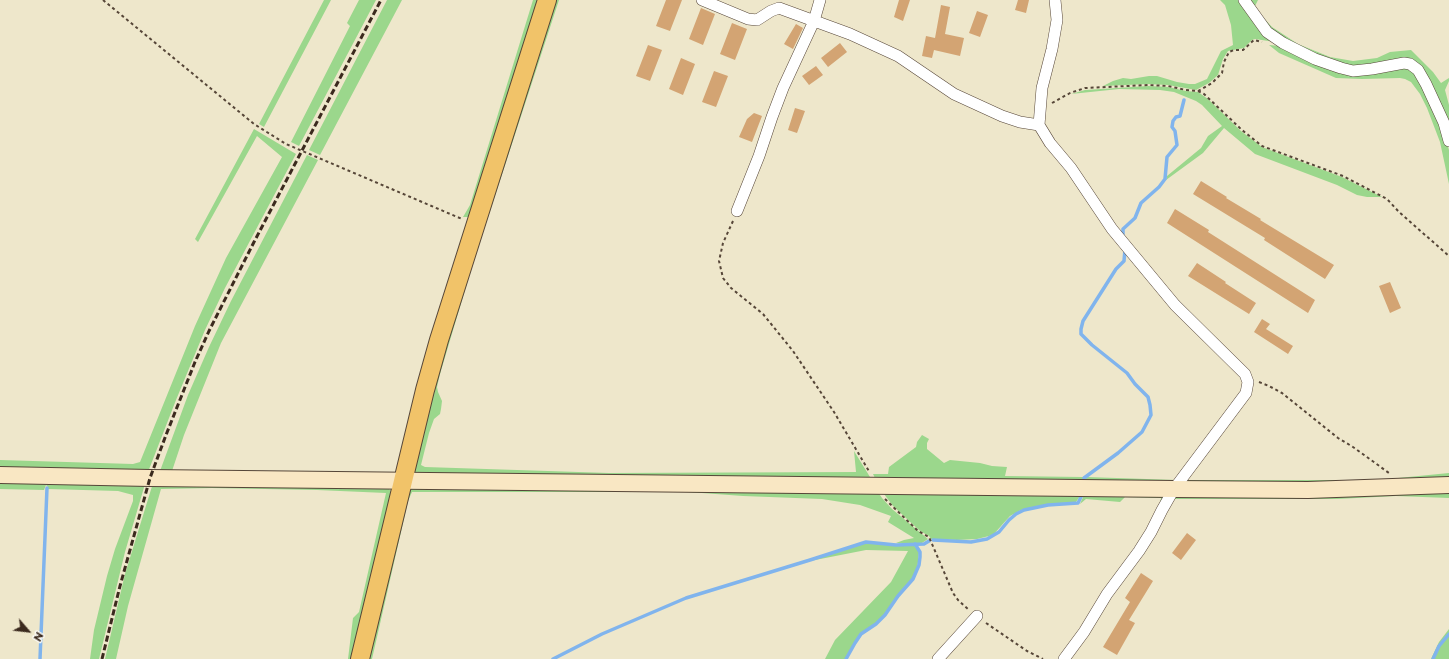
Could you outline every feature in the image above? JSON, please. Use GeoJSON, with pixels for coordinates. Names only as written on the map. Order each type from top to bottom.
{"type":"FeatureCollection","features":[{"type":"Feature","properties":{"kind":"main road"},"geometry":{"type":"LineString","coordinates":[[360,659],[425,390],[439,340],[547,0]]}},
{"type":"Feature","properties":{"kind":"main road"},"geometry":{"type":"LineString","coordinates":[[0,475],[404,481],[1308,490],[1449,485]]}},
{"type":"Feature","properties":{"kind":"street"},"geometry":{"type":"LineString","coordinates":[[702,0],[748,19],[757,20],[779,8],[850,34],[898,56],[954,94],[1002,116],[1020,122],[1039,125]]}},
{"type":"Feature","properties":{"kind":"street"},"geometry":{"type":"LineString","coordinates":[[737,211],[760,156],[783,88],[814,21],[820,0]]}},
{"type":"Feature","properties":{"kind":"street"},"geometry":{"type":"LineString","coordinates":[[1056,0],[1057,20],[1052,49],[1042,88],[1039,125],[1050,143],[1071,168],[1112,229],[1175,305],[1245,374],[1248,382],[1246,393],[1174,489],[1143,545],[1107,594],[1084,632],[1064,659]]}},
{"type":"Feature","properties":{"kind":"street"},"geometry":{"type":"LineString","coordinates":[[1244,0],[1267,32],[1283,43],[1315,58],[1353,71],[1404,63],[1410,64],[1418,70],[1426,84],[1444,123],[1449,141]]}},
{"type":"Feature","properties":{"kind":"street"},"geometry":{"type":"LineString","coordinates":[[938,659],[977,616]]}},
{"type":"Feature","properties":{"kind":"path"},"geometry":{"type":"LineString","coordinates":[[103,0],[254,124],[286,144],[475,224]]}},
{"type":"Feature","properties":{"kind":"path"},"geometry":{"type":"LineString","coordinates":[[1198,91],[1212,83],[1222,73],[1224,62],[1229,52],[1234,50],[1243,50],[1254,40],[1275,44],[1283,43]]}},
{"type":"Feature","properties":{"kind":"path"},"geometry":{"type":"LineString","coordinates":[[1041,109],[1070,93],[1085,88],[1148,85],[1168,86],[1198,91],[1204,94],[1242,130],[1262,146],[1342,176],[1387,199],[1403,216],[1449,256]]}},
{"type":"Feature","properties":{"kind":"path"},"geometry":{"type":"LineString","coordinates":[[737,211],[723,243],[719,261],[723,278],[731,288],[763,314],[793,351],[834,412],[882,496],[918,531],[929,537],[953,593],[964,606],[977,616],[1043,659]]}},
{"type":"Feature","properties":{"kind":"path"},"geometry":{"type":"LineString","coordinates":[[1248,382],[1262,383],[1282,393],[1338,438],[1386,470],[1397,479],[1401,486]]}},
{"type":"Feature","properties":{"kind":"green space"},"geometry":{"type":"Polygon","coordinates":[[[324,0],[331,0],[264,127],[259,124],[324,0]]]}},
{"type":"Feature","properties":{"kind":"green space"},"geometry":{"type":"Polygon","coordinates":[[[359,0],[376,0],[299,146],[291,142],[350,26],[347,23],[359,0]]]}},
{"type":"Feature","properties":{"kind":"green space"},"geometry":{"type":"Polygon","coordinates":[[[387,0],[402,0],[320,155],[309,150],[387,0]]]}},
{"type":"Feature","properties":{"kind":"green space"},"geometry":{"type":"Polygon","coordinates":[[[533,0],[541,0],[470,217],[463,217],[470,205],[533,0]]]}},
{"type":"Feature","properties":{"kind":"green space"},"geometry":{"type":"Polygon","coordinates":[[[554,0],[559,0],[473,263],[440,374],[437,387],[442,401],[440,414],[434,419],[421,465],[425,467],[609,473],[856,472],[854,451],[870,477],[671,479],[415,475],[413,469],[433,386],[554,0]]]}},
{"type":"Feature","properties":{"kind":"green space"},"geometry":{"type":"Polygon","coordinates":[[[1220,0],[1241,0],[1275,42],[1255,39],[1244,48],[1228,51],[1223,59],[1218,75],[1209,83],[1196,90],[1168,85],[1148,84],[1103,86],[1123,78],[1131,79],[1149,76],[1157,76],[1189,84],[1195,84],[1207,79],[1221,51],[1233,45],[1231,25],[1225,5],[1220,0]]]}},
{"type":"Feature","properties":{"kind":"green space"},"geometry":{"type":"Polygon","coordinates":[[[1248,0],[1258,0],[1255,6],[1272,27],[1298,44],[1330,57],[1353,61],[1377,58],[1390,52],[1411,50],[1433,72],[1441,83],[1449,78],[1445,90],[1449,105],[1449,128],[1416,65],[1355,68],[1317,56],[1270,30],[1248,0]]]}},
{"type":"Feature","properties":{"kind":"green space"},"geometry":{"type":"Polygon","coordinates":[[[1269,45],[1280,46],[1338,71],[1405,67],[1418,76],[1440,122],[1449,150],[1449,184],[1440,142],[1427,108],[1420,94],[1411,82],[1400,78],[1336,78],[1279,53],[1269,45]]]}},
{"type":"Feature","properties":{"kind":"green space"},"geometry":{"type":"Polygon","coordinates":[[[1148,86],[1168,87],[1198,92],[1208,99],[1241,131],[1262,147],[1342,177],[1382,197],[1357,195],[1337,185],[1255,154],[1224,128],[1203,153],[1166,180],[1167,176],[1201,148],[1208,136],[1222,126],[1202,105],[1174,92],[1160,90],[1119,89],[1071,94],[1085,90],[1148,86]]]}},
{"type":"Feature","properties":{"kind":"green space"},"geometry":{"type":"Polygon","coordinates":[[[254,129],[296,154],[225,288],[205,330],[148,472],[0,469],[0,460],[133,464],[140,462],[195,326],[226,258],[282,157],[257,136],[198,242],[195,239],[254,129]]]}},
{"type":"Feature","properties":{"kind":"green space"},"geometry":{"type":"Polygon","coordinates":[[[307,155],[318,160],[221,343],[184,435],[172,471],[160,471],[188,395],[209,347],[231,301],[307,155]]]}},
{"type":"Feature","properties":{"kind":"green space"},"geometry":{"type":"Polygon","coordinates":[[[922,435],[929,439],[927,449],[944,463],[950,460],[1007,467],[1005,476],[1176,480],[1172,486],[876,480],[873,474],[888,474],[889,467],[916,447],[917,442],[922,435]]]}},
{"type":"Feature","properties":{"kind":"green space"},"geometry":{"type":"Polygon","coordinates":[[[1449,473],[1449,480],[1402,483],[1398,478],[1449,473]]]}},
{"type":"Feature","properties":{"kind":"green space"},"geometry":{"type":"Polygon","coordinates":[[[0,479],[145,484],[125,552],[99,659],[90,659],[94,630],[107,576],[115,549],[133,501],[133,495],[118,491],[48,489],[46,485],[44,490],[0,489],[0,479]]]}},
{"type":"Feature","properties":{"kind":"green space"},"geometry":{"type":"Polygon","coordinates":[[[1186,480],[1396,480],[1181,486],[1186,480]]]}},
{"type":"Feature","properties":{"kind":"green space"},"geometry":{"type":"Polygon","coordinates":[[[153,483],[387,487],[391,491],[355,659],[348,659],[353,618],[359,612],[386,493],[212,488],[161,489],[128,606],[116,659],[105,659],[125,574],[153,483]]]}},
{"type":"Feature","properties":{"kind":"green space"},"geometry":{"type":"Polygon","coordinates":[[[411,487],[876,489],[892,509],[928,539],[922,543],[896,543],[914,538],[888,522],[891,516],[860,505],[822,499],[688,492],[412,492],[408,501],[372,659],[365,659],[411,487]]]}},
{"type":"Feature","properties":{"kind":"green space"},"geometry":{"type":"Polygon","coordinates":[[[1449,488],[1449,498],[1396,496],[1337,499],[1170,499],[1173,495],[1449,488]]]}},
{"type":"Feature","properties":{"kind":"green space"},"geometry":{"type":"Polygon","coordinates":[[[881,490],[1081,491],[1076,502],[1048,504],[1021,510],[1010,516],[993,535],[977,539],[957,540],[931,539],[893,506],[881,490]]]}},
{"type":"Feature","properties":{"kind":"green space"},"geometry":{"type":"Polygon","coordinates":[[[1169,493],[1159,510],[1161,498],[1125,497],[1120,502],[1086,499],[1080,504],[1084,495],[1169,493]]]}},
{"type":"Feature","properties":{"kind":"green space"},"geometry":{"type":"Polygon","coordinates":[[[866,542],[914,545],[919,552],[917,572],[876,624],[861,634],[845,659],[825,659],[835,640],[891,582],[908,551],[866,550],[810,561],[866,542]]]}},
{"type":"Feature","properties":{"kind":"green space"},"geometry":{"type":"Polygon","coordinates":[[[1449,629],[1449,633],[1439,646],[1433,659],[1431,659],[1439,642],[1449,629]]]}},
{"type":"Feature","properties":{"kind":"green space"},"geometry":{"type":"Polygon","coordinates":[[[1449,635],[1449,659],[1434,659],[1440,646],[1449,635]]]}},
{"type":"Feature","properties":{"kind":"building"},"geometry":{"type":"Polygon","coordinates":[[[666,0],[682,0],[670,31],[656,26],[666,0]]]}},
{"type":"Feature","properties":{"kind":"building"},"geometry":{"type":"Polygon","coordinates":[[[899,0],[910,0],[903,21],[894,17],[899,0]]]}},
{"type":"Feature","properties":{"kind":"building"},"geometry":{"type":"Polygon","coordinates":[[[1018,0],[1029,0],[1026,13],[1015,10],[1018,0]]]}},
{"type":"Feature","properties":{"kind":"building"},"geometry":{"type":"Polygon","coordinates":[[[941,5],[950,7],[945,34],[964,38],[960,56],[934,50],[932,58],[922,56],[926,36],[935,38],[941,5]]]}},
{"type":"Feature","properties":{"kind":"building"},"geometry":{"type":"Polygon","coordinates":[[[701,8],[715,14],[703,45],[689,39],[701,8]]]}},
{"type":"Feature","properties":{"kind":"building"},"geometry":{"type":"Polygon","coordinates":[[[977,11],[988,15],[980,37],[969,33],[977,11]]]}},
{"type":"Feature","properties":{"kind":"building"},"geometry":{"type":"Polygon","coordinates":[[[732,23],[747,29],[735,60],[720,54],[732,23]]]}},
{"type":"Feature","properties":{"kind":"building"},"geometry":{"type":"Polygon","coordinates":[[[796,24],[803,28],[793,49],[784,44],[796,24]]]}},
{"type":"Feature","properties":{"kind":"building"},"geometry":{"type":"Polygon","coordinates":[[[840,43],[847,52],[828,67],[821,58],[840,43]]]}},
{"type":"Feature","properties":{"kind":"building"},"geometry":{"type":"Polygon","coordinates":[[[648,45],[662,50],[650,81],[636,76],[648,45]]]}},
{"type":"Feature","properties":{"kind":"building"},"geometry":{"type":"Polygon","coordinates":[[[681,58],[695,64],[683,95],[669,89],[681,58]]]}},
{"type":"Feature","properties":{"kind":"building"},"geometry":{"type":"Polygon","coordinates":[[[816,66],[823,75],[809,85],[802,76],[816,66]]]}},
{"type":"Feature","properties":{"kind":"building"},"geometry":{"type":"Polygon","coordinates":[[[714,71],[728,76],[716,107],[702,102],[714,71]]]}},
{"type":"Feature","properties":{"kind":"building"},"geometry":{"type":"Polygon","coordinates":[[[795,108],[805,111],[797,133],[788,130],[795,108]]]}},
{"type":"Feature","properties":{"kind":"building"},"geometry":{"type":"Polygon","coordinates":[[[754,113],[762,116],[752,142],[739,137],[747,119],[754,113]]]}},
{"type":"Feature","properties":{"kind":"building"},"geometry":{"type":"Polygon","coordinates":[[[1201,181],[1261,219],[1260,220],[1334,265],[1325,279],[1264,240],[1265,238],[1193,194],[1201,181]]]}},
{"type":"Feature","properties":{"kind":"building"},"geometry":{"type":"Polygon","coordinates":[[[1175,209],[1209,230],[1208,232],[1315,300],[1308,313],[1167,223],[1175,209]]]}},
{"type":"Feature","properties":{"kind":"building"},"geometry":{"type":"Polygon","coordinates":[[[1197,263],[1256,303],[1249,314],[1188,276],[1197,263]]]}},
{"type":"Feature","properties":{"kind":"building"},"geometry":{"type":"Polygon","coordinates":[[[1390,282],[1401,308],[1390,313],[1379,286],[1390,282]]]}},
{"type":"Feature","properties":{"kind":"building"},"geometry":{"type":"Polygon","coordinates":[[[1262,319],[1270,324],[1266,329],[1293,346],[1288,354],[1254,332],[1262,319]]]}},
{"type":"Feature","properties":{"kind":"building"},"geometry":{"type":"Polygon","coordinates":[[[1187,533],[1196,540],[1181,560],[1172,553],[1187,533]]]}},
{"type":"Feature","properties":{"kind":"building"},"geometry":{"type":"Polygon","coordinates":[[[1141,573],[1153,581],[1129,620],[1135,623],[1117,655],[1103,647],[1130,602],[1125,598],[1141,573]]]}},
{"type":"Feature","properties":{"kind":"waterway"},"geometry":{"type":"LineString","coordinates":[[1123,234],[1123,229],[1135,218],[1141,203],[1159,187],[1165,179],[1167,157],[1177,145],[1175,131],[1172,127],[1173,121],[1176,117],[1180,116],[1184,100]]}},
{"type":"Feature","properties":{"kind":"waterway"},"geometry":{"type":"LineString","coordinates":[[1084,478],[1118,453],[1142,432],[1151,415],[1148,397],[1135,384],[1127,373],[1092,345],[1081,334],[1083,321],[1116,269],[1124,261],[1125,250]]}},
{"type":"Feature","properties":{"kind":"waterway"},"geometry":{"type":"LineString","coordinates":[[40,659],[47,488]]}},
{"type":"Feature","properties":{"kind":"waterway"},"geometry":{"type":"LineString","coordinates":[[933,540],[971,542],[987,539],[999,532],[1009,520],[1024,510],[1048,505],[1078,503],[1082,495]]}},
{"type":"Feature","properties":{"kind":"waterway"},"geometry":{"type":"LineString","coordinates":[[553,659],[602,634],[686,598],[866,542],[896,545],[924,544],[929,541]]}},
{"type":"Feature","properties":{"kind":"waterway"},"geometry":{"type":"LineString","coordinates":[[846,659],[861,634],[876,624],[885,615],[898,596],[913,579],[919,565],[920,557],[920,552],[915,544]]}},
{"type":"Feature","properties":{"kind":"waterway"},"geometry":{"type":"LineString","coordinates":[[1433,659],[1439,646],[1449,634]]}},
{"type":"Feature","properties":{"kind":"railway"},"geometry":{"type":"LineString","coordinates":[[102,659],[120,586],[150,478],[195,362],[254,242],[381,0]]}}]}
